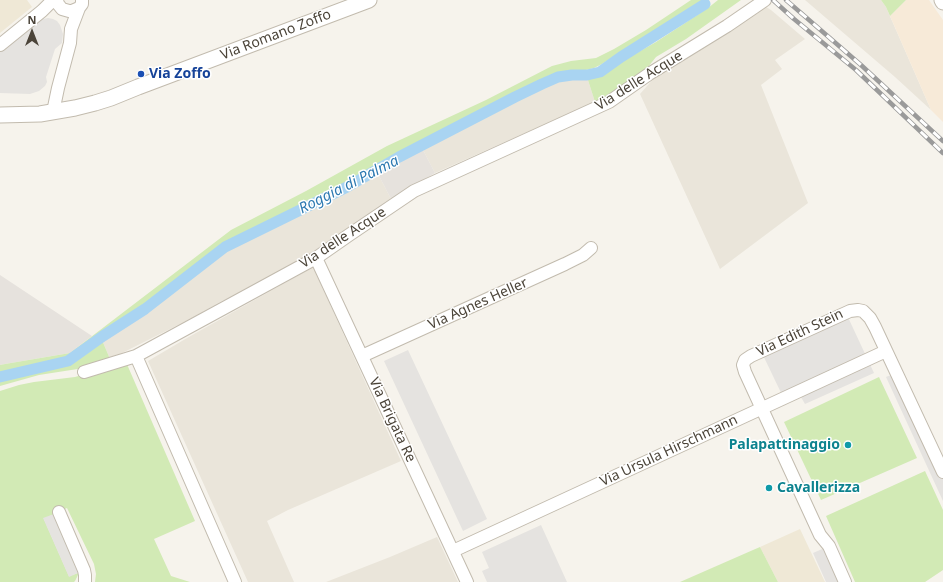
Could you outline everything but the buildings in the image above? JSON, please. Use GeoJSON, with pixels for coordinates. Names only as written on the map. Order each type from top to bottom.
{"type":"FeatureCollection","features":[{"type":"Feature","properties":{"kind":"street"},"geometry":{"type":"LineString","coordinates":[[0,45],[42,11],[52,0]]}},
{"type":"Feature","properties":{"kind":"street","name":"Via Romano Zoffo"},"geometry":{"type":"LineString","coordinates":[[0,115],[40,114],[54,108],[138,87],[369,0]]}},
{"type":"Feature","properties":{"kind":"street","name":"Via delle Acque"},"geometry":{"type":"LineString","coordinates":[[84,372],[136,356],[316,258],[414,191],[609,102],[649,74],[727,26],[764,0]]}},
{"type":"Feature","properties":{"kind":"street"},"geometry":{"type":"LineString","coordinates":[[42,11],[62,6],[72,11],[80,4]]}},
{"type":"Feature","properties":{"kind":"street"},"geometry":{"type":"LineString","coordinates":[[54,108],[70,43],[71,29],[80,4]]}},
{"type":"Feature","properties":{"kind":"street"},"geometry":{"type":"LineString","coordinates":[[62,6],[71,29]]}},
{"type":"Feature","properties":{"kind":"street","name":"Via Romano Zoffo"},"geometry":{"type":"LineString","coordinates":[[0,107],[36,106],[54,108]]}},
{"type":"Feature","properties":{"kind":"street","name":"Via Agnes Heller"},"geometry":{"type":"LineString","coordinates":[[362,356],[565,264],[583,255],[591,248]]}},
{"type":"Feature","properties":{"kind":"street","name":"Via Brigata Re"},"geometry":{"type":"LineString","coordinates":[[316,258],[467,582]]}},
{"type":"Feature","properties":{"kind":"street","name":"Via Edith Stein"},"geometry":{"type":"LineString","coordinates":[[761,409],[743,368],[745,360],[751,356],[853,310],[863,311],[870,318],[886,351]]}},
{"type":"Feature","properties":{"kind":"street"},"geometry":{"type":"LineString","coordinates":[[886,351],[943,472]]}},
{"type":"Feature","properties":{"kind":"street","name":"Via Ursula Hirschmann"},"geometry":{"type":"LineString","coordinates":[[452,551],[886,351]]}},
{"type":"Feature","properties":{"kind":"street"},"geometry":{"type":"LineString","coordinates":[[136,356],[235,582]]}},
{"type":"Feature","properties":{"kind":"street"},"geometry":{"type":"LineString","coordinates":[[761,409],[820,535],[829,546],[845,582]]}},
{"type":"Feature","properties":{"kind":"street"},"geometry":{"type":"LineString","coordinates":[[58,512],[84,570],[85,582]]}},
{"type":"Feature","properties":{"kind":"shaded area"},"geometry":{"type":"Polygon","coordinates":[[[0,0],[27,0],[32,7],[0,33],[0,0]]]}},
{"type":"Feature","properties":{"kind":"shaded area"},"geometry":{"type":"Polygon","coordinates":[[[805,0],[881,0],[886,7],[931,110],[895,77],[805,0]]]}},
{"type":"Feature","properties":{"kind":"shaded area"},"geometry":{"type":"Polygon","coordinates":[[[906,0],[929,0],[943,20],[943,122],[931,110],[890,16],[906,0]]]}},
{"type":"Feature","properties":{"kind":"shaded area"},"geometry":{"type":"Polygon","coordinates":[[[763,5],[805,39],[775,60],[782,69],[761,85],[808,203],[720,269],[640,94],[655,77],[699,51],[763,5]]]}},
{"type":"Feature","properties":{"kind":"shaded area"},"geometry":{"type":"Polygon","coordinates":[[[48,18],[57,21],[63,34],[62,43],[55,49],[46,77],[47,82],[45,86],[39,91],[30,94],[0,93],[0,52],[36,22],[48,18]]]}},
{"type":"Feature","properties":{"kind":"shaded area"},"geometry":{"type":"Polygon","coordinates":[[[587,77],[595,102],[435,173],[422,148],[561,79],[587,77]]]}},
{"type":"Feature","properties":{"kind":"shaded area"},"geometry":{"type":"Polygon","coordinates":[[[422,148],[435,173],[391,199],[377,172],[422,148]]]}},
{"type":"Feature","properties":{"kind":"shaded area"},"geometry":{"type":"Polygon","coordinates":[[[377,172],[391,199],[298,262],[110,359],[102,340],[174,290],[229,247],[377,172]]]}},
{"type":"Feature","properties":{"kind":"shaded area"},"geometry":{"type":"Polygon","coordinates":[[[313,267],[401,461],[288,510],[267,521],[294,582],[248,582],[148,361],[313,267]]]}},
{"type":"Feature","properties":{"kind":"shaded area"},"geometry":{"type":"Polygon","coordinates":[[[0,275],[92,336],[70,353],[0,365],[0,275]]]}},
{"type":"Feature","properties":{"kind":"shaded area"},"geometry":{"type":"Polygon","coordinates":[[[846,313],[874,373],[805,404],[798,392],[784,399],[761,351],[846,313]]]}},
{"type":"Feature","properties":{"kind":"shaded area"},"geometry":{"type":"Polygon","coordinates":[[[408,350],[487,519],[463,531],[384,361],[408,350]]]}},
{"type":"Feature","properties":{"kind":"shaded area"},"geometry":{"type":"Polygon","coordinates":[[[896,373],[943,472],[943,501],[886,377],[896,373]]]}},
{"type":"Feature","properties":{"kind":"shaded area"},"geometry":{"type":"Polygon","coordinates":[[[54,514],[80,572],[69,577],[43,518],[54,514]]]}},
{"type":"Feature","properties":{"kind":"shaded area"},"geometry":{"type":"Polygon","coordinates":[[[541,525],[567,582],[487,582],[482,571],[489,568],[482,552],[541,525]]]}},
{"type":"Feature","properties":{"kind":"shaded area"},"geometry":{"type":"Polygon","coordinates":[[[800,529],[825,582],[778,582],[760,547],[800,529]]]}},
{"type":"Feature","properties":{"kind":"shaded area"},"geometry":{"type":"Polygon","coordinates":[[[437,537],[458,582],[326,582],[390,557],[437,537]]]}},
{"type":"Feature","properties":{"kind":"shaded area"},"geometry":{"type":"Polygon","coordinates":[[[829,546],[845,582],[826,582],[813,553],[829,546]]]}},
{"type":"Feature","properties":{"kind":"green space"},"geometry":{"type":"Polygon","coordinates":[[[691,0],[703,0],[602,64],[586,70],[572,70],[550,75],[341,185],[227,242],[171,286],[69,358],[0,374],[0,365],[70,353],[231,230],[306,191],[387,146],[486,100],[552,66],[571,61],[596,58],[614,49],[691,0]]]}},
{"type":"Feature","properties":{"kind":"green space"},"geometry":{"type":"Polygon","coordinates":[[[718,0],[741,0],[686,39],[656,57],[648,67],[614,93],[595,102],[587,77],[603,75],[628,58],[656,42],[718,0]]]}},
{"type":"Feature","properties":{"kind":"green space"},"geometry":{"type":"Polygon","coordinates":[[[881,0],[906,0],[890,16],[881,0]]]}},
{"type":"Feature","properties":{"kind":"green space"},"geometry":{"type":"Polygon","coordinates":[[[102,340],[110,359],[84,368],[39,375],[0,386],[0,380],[25,373],[61,367],[70,363],[102,340]]]}},
{"type":"Feature","properties":{"kind":"green space"},"geometry":{"type":"Polygon","coordinates":[[[126,362],[195,521],[154,539],[171,576],[190,582],[95,582],[96,574],[94,564],[67,508],[44,519],[69,576],[78,573],[75,581],[0,582],[0,391],[34,382],[75,377],[126,362]]]}},
{"type":"Feature","properties":{"kind":"green space","name":"Palapattinaggio"},"geometry":{"type":"Polygon","coordinates":[[[879,377],[917,458],[821,500],[784,422],[879,377]]]}},
{"type":"Feature","properties":{"kind":"green space"},"geometry":{"type":"Polygon","coordinates":[[[925,471],[943,510],[943,570],[925,582],[855,582],[826,516],[925,471]]]}},
{"type":"Feature","properties":{"kind":"green space"},"geometry":{"type":"Polygon","coordinates":[[[760,547],[778,582],[680,582],[753,550],[760,547]]]}},
{"type":"Feature","properties":{"kind":"waterway","name":"Roggia di Palma"},"geometry":{"type":"LineString","coordinates":[[0,377],[68,361],[145,309],[225,247],[347,187],[399,157],[542,84],[558,77],[587,75],[600,72],[705,4]]}},
{"type":"Feature","properties":{"kind":"railway"},"geometry":{"type":"LineString","coordinates":[[773,0],[856,70],[943,153]]}},
{"type":"Feature","properties":{"kind":"railway"},"geometry":{"type":"LineString","coordinates":[[786,0],[861,65],[943,141]]}},
{"type":"Feature","properties":{"kind":"place","name":"Via Zoffo"},"geometry":{"type":"Point","coordinates":[141,74]}},
{"type":"Feature","properties":{"kind":"place","name":"Palapattinaggio"},"geometry":{"type":"Point","coordinates":[848,445]}},
{"type":"Feature","properties":{"kind":"place","name":"Cavallerizza"},"geometry":{"type":"Point","coordinates":[769,488]}}]}
